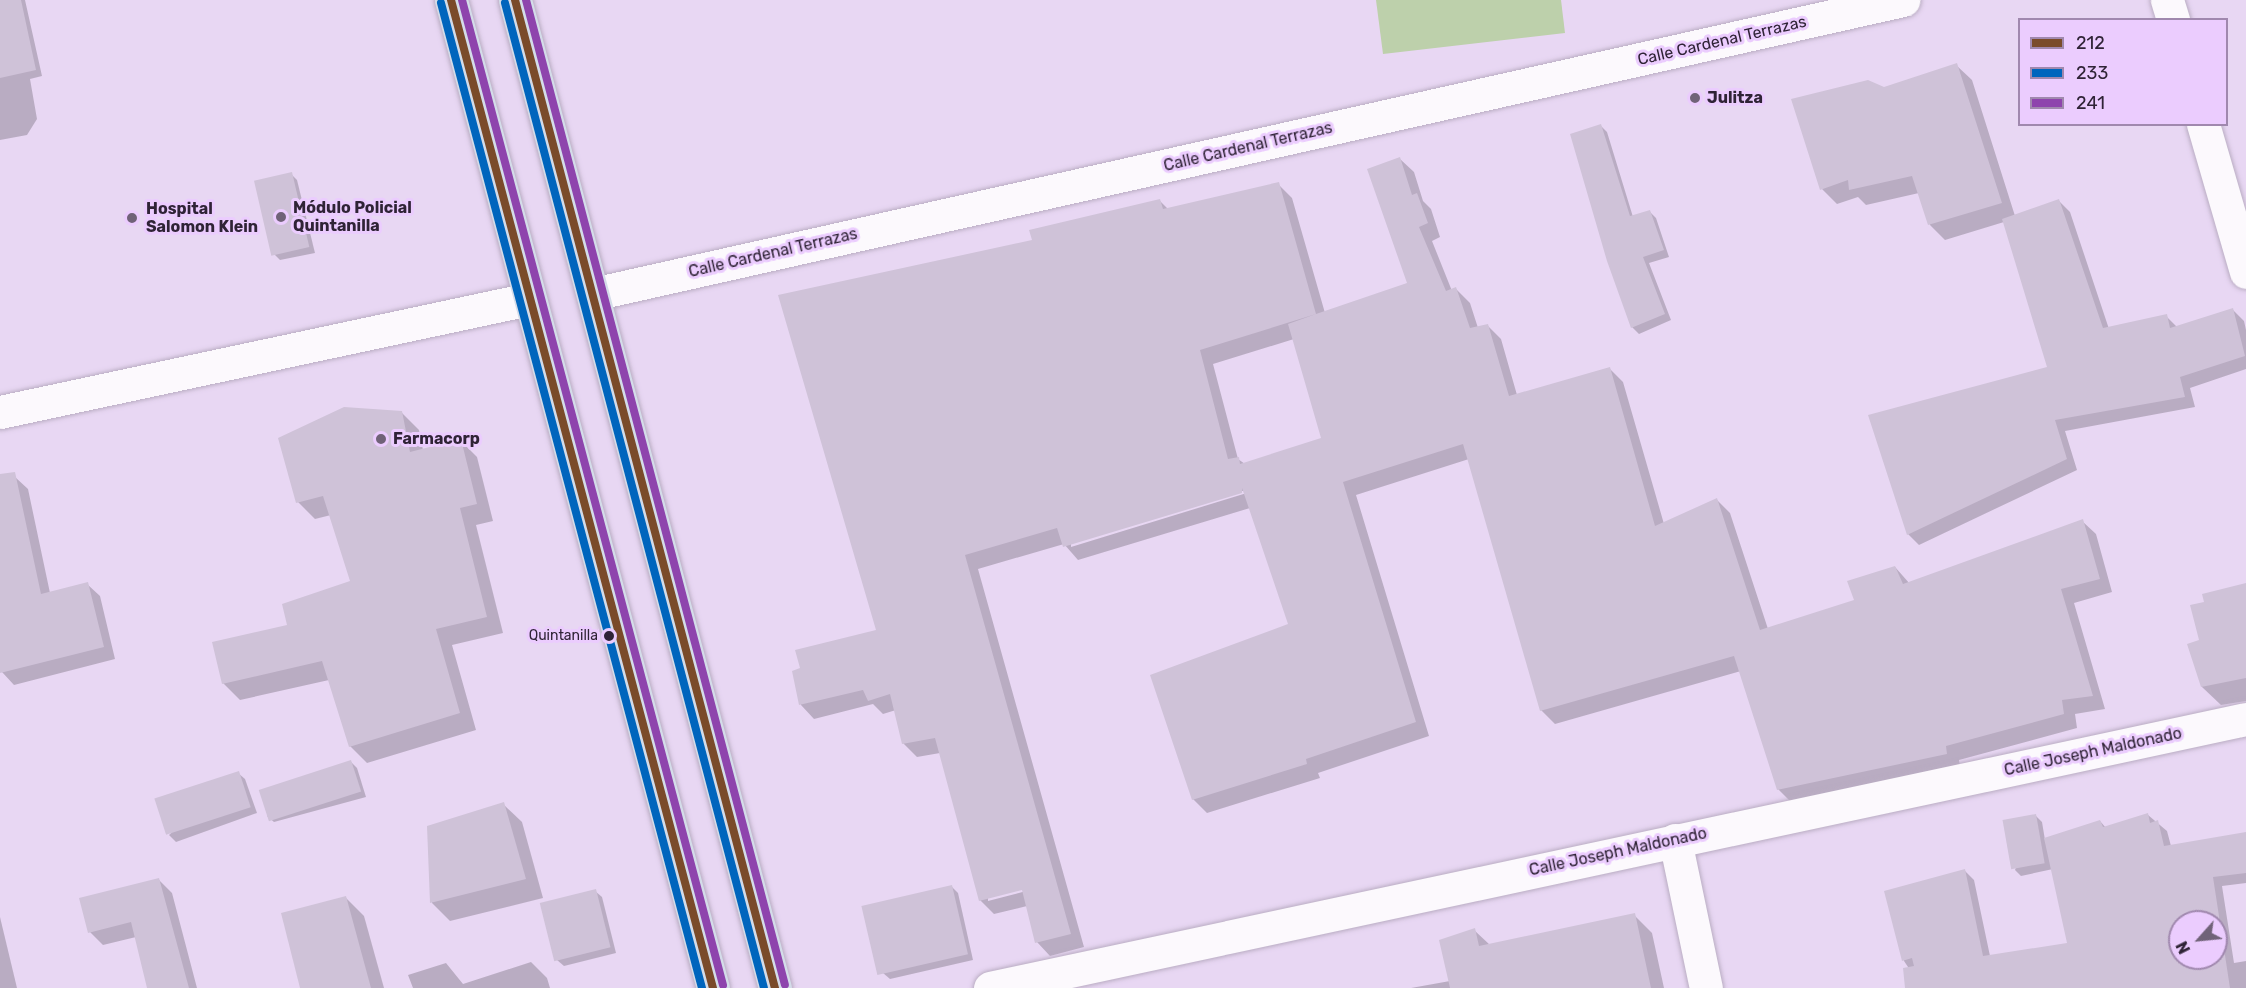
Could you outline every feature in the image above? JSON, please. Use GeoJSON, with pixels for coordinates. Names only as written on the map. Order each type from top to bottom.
{"type":"FeatureCollection","features":[{"type":"Feature","properties":{"kind":"highway"},"geometry":{"type":"LineString","coordinates":[[451,0],[713,988]]}},
{"type":"Feature","properties":{"kind":"highway"},"geometry":{"type":"LineString","coordinates":[[515,0],[775,988]]}},
{"type":"Feature","properties":{"kind":"street","name":"Calle Cardenal Terrazas"},"geometry":{"type":"LineString","coordinates":[[593,294],[1903,0]]}},
{"type":"Feature","properties":{"kind":"street"},"geometry":{"type":"LineString","coordinates":[[2167,0],[2172,18]]}},
{"type":"Feature","properties":{"kind":"street"},"geometry":{"type":"LineString","coordinates":[[2204,126],[2246,272]]}},
{"type":"Feature","properties":{"kind":"street"},"geometry":{"type":"LineString","coordinates":[[0,412],[529,299]]}},
{"type":"Feature","properties":{"kind":"street","name":"Calle Joseph Maldonado"},"geometry":{"type":"LineString","coordinates":[[990,988],[2246,719]]}},
{"type":"Feature","properties":{"kind":"street"},"geometry":{"type":"LineString","coordinates":[[1675,840],[1707,988]]}},
{"type":"Feature","properties":{"kind":"green space"},"geometry":{"type":"Polygon","coordinates":[[[1376,0],[1561,0],[1565,33],[1383,54],[1376,0]]]}},
{"type":"Feature","properties":{"kind":"building"},"geometry":{"type":"Polygon","coordinates":[[[0,0],[21,0],[36,70],[0,78],[0,0]]]}},
{"type":"Feature","properties":{"kind":"building"},"geometry":{"type":"Polygon","coordinates":[[[1957,63],[2002,203],[1928,225],[1912,176],[1849,190],[1848,180],[1820,190],[1791,99],[1868,80],[1884,87],[1957,63]]]}},
{"type":"Feature","properties":{"kind":"building"},"geometry":{"type":"Polygon","coordinates":[[[1601,124],[1630,216],[1650,210],[1664,250],[1643,257],[1665,314],[1631,328],[1607,261],[1570,134],[1601,124]]]}},
{"type":"Feature","properties":{"kind":"building"},"geometry":{"type":"Polygon","coordinates":[[[1400,157],[1412,195],[1417,193],[1428,223],[1419,227],[1446,291],[1456,287],[1470,328],[1488,324],[1509,396],[1610,367],[1655,526],[1717,498],[1760,630],[1854,600],[1847,581],[1895,566],[1903,584],[2083,519],[2100,579],[2061,589],[2093,696],[2062,700],[2064,714],[1946,746],[1947,754],[1777,790],[1734,656],[1540,711],[1463,444],[1343,482],[1416,722],[1306,759],[1307,764],[1192,800],[1150,675],[1288,624],[1242,488],[1242,493],[1063,547],[1057,528],[965,555],[1071,934],[1035,943],[1022,890],[979,901],[935,738],[902,744],[890,694],[868,701],[863,690],[799,705],[792,671],[800,668],[795,650],[876,630],[778,295],[1032,240],[1029,230],[1160,199],[1163,209],[1279,182],[1316,314],[1407,283],[1367,169],[1400,157]],[[1316,314],[1200,350],[1228,459],[1239,457],[1240,464],[1321,438],[1288,324],[1316,314]]]}},
{"type":"Feature","properties":{"kind":"building"},"geometry":{"type":"Polygon","coordinates":[[[292,172],[309,247],[271,256],[254,181],[292,172]]]}},
{"type":"Feature","properties":{"kind":"building"},"geometry":{"type":"Polygon","coordinates":[[[2059,199],[2103,328],[2167,314],[2170,328],[2233,308],[2245,356],[2180,377],[2185,397],[2055,420],[2067,459],[1907,535],[1868,415],[2047,367],[2002,219],[2059,199]]]}},
{"type":"Feature","properties":{"kind":"building"},"geometry":{"type":"Polygon","coordinates":[[[344,407],[402,411],[410,452],[461,439],[477,504],[460,508],[487,617],[436,629],[460,713],[349,747],[322,661],[222,684],[212,642],[287,625],[282,604],[350,581],[323,496],[296,503],[278,438],[344,407]]]}},
{"type":"Feature","properties":{"kind":"building"},"geometry":{"type":"Polygon","coordinates":[[[15,472],[41,594],[88,582],[104,647],[0,673],[0,474],[15,472]]]}},
{"type":"Feature","properties":{"kind":"building"},"geometry":{"type":"Polygon","coordinates":[[[2246,583],[2246,678],[2201,687],[2187,644],[2199,640],[2190,605],[2204,602],[2202,594],[2246,583]]]}},
{"type":"Feature","properties":{"kind":"building"},"geometry":{"type":"Polygon","coordinates":[[[351,760],[361,791],[269,821],[259,790],[351,760]]]}},
{"type":"Feature","properties":{"kind":"building"},"geometry":{"type":"Polygon","coordinates":[[[239,771],[251,807],[166,835],[154,799],[239,771]]]}},
{"type":"Feature","properties":{"kind":"building"},"geometry":{"type":"Polygon","coordinates":[[[504,802],[526,879],[430,903],[427,826],[504,802]]]}},
{"type":"Feature","properties":{"kind":"building"},"geometry":{"type":"Polygon","coordinates":[[[2148,813],[2150,823],[2158,820],[2164,846],[2246,832],[2246,873],[2213,877],[2218,910],[2168,910],[2168,970],[2227,970],[2230,988],[1905,988],[1903,968],[1914,966],[1912,958],[1902,961],[1884,891],[1965,869],[1983,956],[2067,943],[2044,838],[2100,820],[2103,827],[2148,813]]]}},
{"type":"Feature","properties":{"kind":"building"},"geometry":{"type":"Polygon","coordinates":[[[2036,814],[2045,863],[2011,869],[2003,820],[2036,814]]]}},
{"type":"Feature","properties":{"kind":"building"},"geometry":{"type":"Polygon","coordinates":[[[159,878],[189,988],[147,988],[131,922],[88,933],[79,898],[159,878]]]}},
{"type":"Feature","properties":{"kind":"building"},"geometry":{"type":"Polygon","coordinates":[[[952,885],[968,954],[877,975],[861,906],[952,885]]]}},
{"type":"Feature","properties":{"kind":"building"},"geometry":{"type":"Polygon","coordinates":[[[596,889],[611,947],[554,961],[540,903],[596,889]]]}},
{"type":"Feature","properties":{"kind":"building"},"geometry":{"type":"Polygon","coordinates":[[[346,896],[371,988],[300,988],[281,913],[346,896]]]}},
{"type":"Feature","properties":{"kind":"building"},"geometry":{"type":"Polygon","coordinates":[[[1635,913],[1651,988],[1450,988],[1439,940],[1475,928],[1479,946],[1635,913]]]}},
{"type":"Feature","properties":{"kind":"transit line","name":"212"},"geometry":{"type":"LineString","coordinates":[[451,0],[713,988]]}},
{"type":"Feature","properties":{"kind":"transit line","name":"241"},"geometry":{"type":"LineString","coordinates":[[462,0],[723,985]]}},
{"type":"Feature","properties":{"kind":"transit line","name":"212"},"geometry":{"type":"LineString","coordinates":[[515,0],[775,988]]}},
{"type":"Feature","properties":{"kind":"transit line","name":"241"},"geometry":{"type":"LineString","coordinates":[[526,0],[785,985]]}},
{"type":"Feature","properties":{"kind":"transit line","name":"233"},"geometry":{"type":"LineString","coordinates":[[441,3],[702,988]]}},
{"type":"Feature","properties":{"kind":"transit line","name":"233"},"geometry":{"type":"LineString","coordinates":[[505,3],[764,988]]}},
{"type":"Feature","properties":{"kind":"place","name":"Julitza"},"geometry":{"type":"Point","coordinates":[1695,98]}},
{"type":"Feature","properties":{"kind":"place","name":"Módulo Policial Quintanilla"},"geometry":{"type":"Point","coordinates":[281,217]}},
{"type":"Feature","properties":{"kind":"place","name":"Hospital Salomon Klein"},"geometry":{"type":"Point","coordinates":[132,218]}},
{"type":"Feature","properties":{"kind":"place","name":"Farmacorp"},"geometry":{"type":"Point","coordinates":[381,439]}},
{"type":"Feature","properties":{"kind":"place","name":"Quintanilla"},"geometry":{"type":"Point","coordinates":[609,636]}}]}
